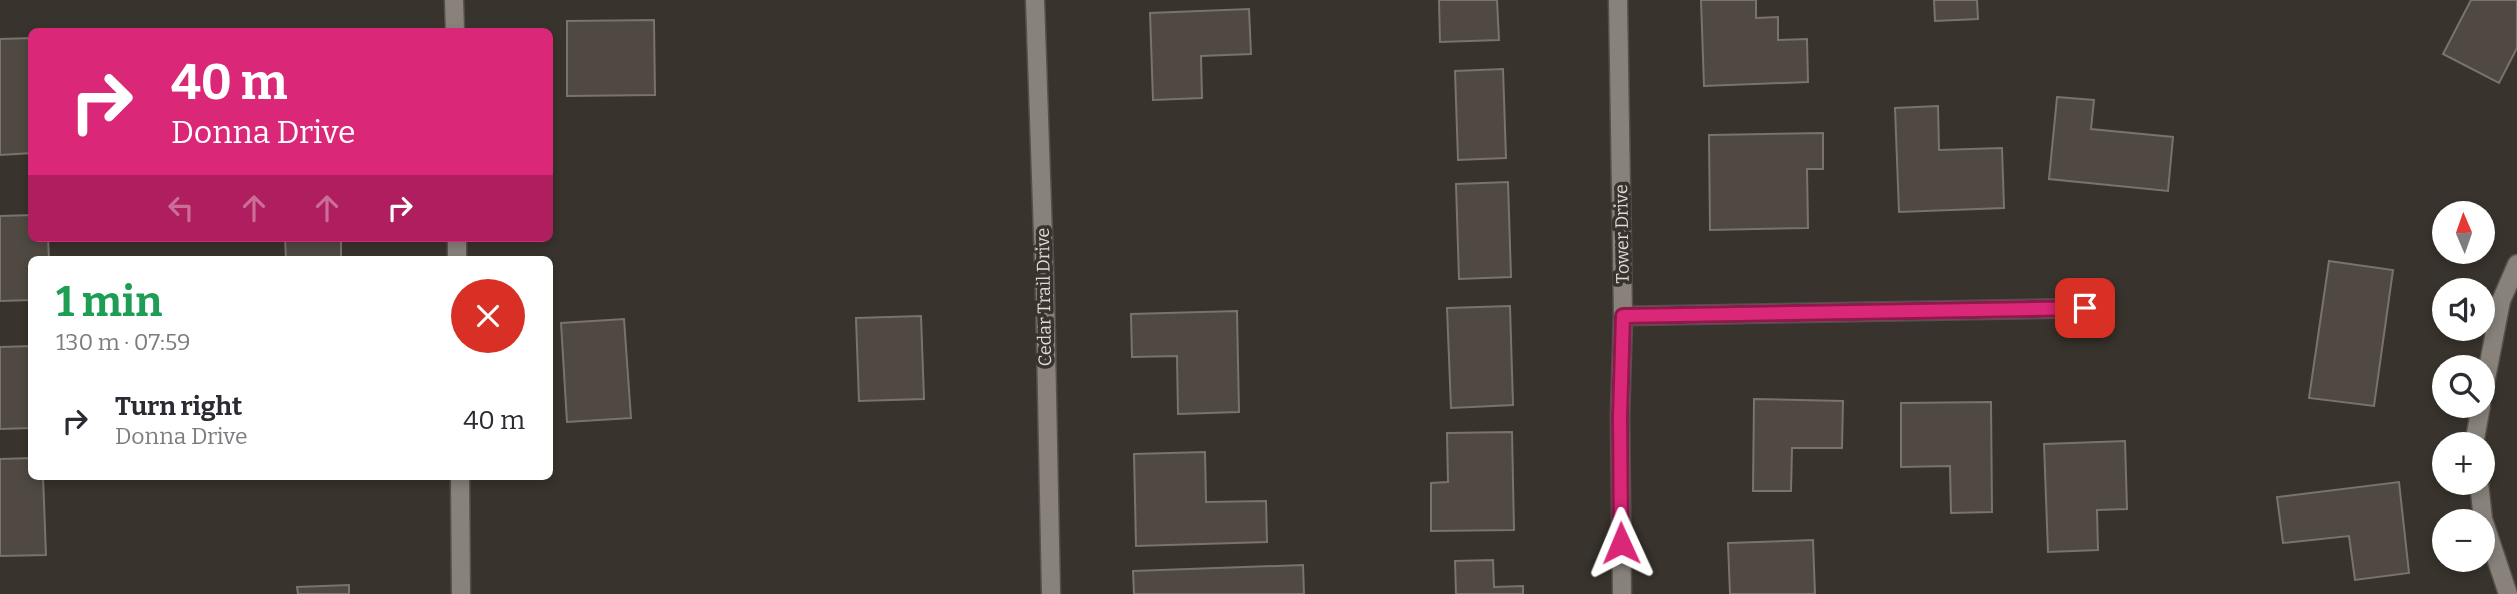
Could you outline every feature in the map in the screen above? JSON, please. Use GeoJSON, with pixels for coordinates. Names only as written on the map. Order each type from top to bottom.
{"type":"FeatureCollection","features":[{"type":"Feature","properties":{"kind":"street"},"geometry":{"type":"LineString","coordinates":[[454,0],[454,28]]}},
{"type":"Feature","properties":{"kind":"street","name":"Cedar Trail Drive"},"geometry":{"type":"LineString","coordinates":[[1035,0],[1051,594]]}},
{"type":"Feature","properties":{"kind":"street","name":"Tower Drive"},"geometry":{"type":"LineString","coordinates":[[1618,0],[1623,316],[1620,416],[1622,594]]}},
{"type":"Feature","properties":{"kind":"street"},"geometry":{"type":"LineString","coordinates":[[2491,355],[2501,301],[2517,264]]}},
{"type":"Feature","properties":{"kind":"street"},"geometry":{"type":"LineString","coordinates":[[1623,316],[2085,308]]}},
{"type":"Feature","properties":{"kind":"street"},"geometry":{"type":"LineString","coordinates":[[460,480],[461,594]]}},
{"type":"Feature","properties":{"kind":"street"},"geometry":{"type":"LineString","coordinates":[[2480,495],[2483,519],[2508,594]]}},
{"type":"Feature","properties":{"kind":"building"},"geometry":{"type":"Polygon","coordinates":[[[1439,0],[1497,0],[1499,40],[1440,42],[1439,0]]]}},
{"type":"Feature","properties":{"kind":"building"},"geometry":{"type":"Polygon","coordinates":[[[1701,0],[1756,0],[1756,18],[1778,17],[1778,40],[1807,39],[1808,82],[1704,86],[1701,0]]]}},
{"type":"Feature","properties":{"kind":"building"},"geometry":{"type":"Polygon","coordinates":[[[1934,0],[1977,0],[1978,19],[1935,21],[1934,0]]]}},
{"type":"Feature","properties":{"kind":"building"},"geometry":{"type":"Polygon","coordinates":[[[2471,0],[2517,0],[2517,48],[2499,83],[2443,54],[2471,0]]]}},
{"type":"Feature","properties":{"kind":"building"},"geometry":{"type":"Polygon","coordinates":[[[1249,9],[1251,54],[1201,56],[1202,98],[1153,100],[1150,13],[1249,9]]]}},
{"type":"Feature","properties":{"kind":"building"},"geometry":{"type":"Polygon","coordinates":[[[654,20],[655,95],[567,96],[567,21],[654,20]]]}},
{"type":"Feature","properties":{"kind":"building"},"geometry":{"type":"Polygon","coordinates":[[[28,38],[28,153],[0,155],[0,39],[28,38]]]}},
{"type":"Feature","properties":{"kind":"building"},"geometry":{"type":"Polygon","coordinates":[[[1503,69],[1506,158],[1458,160],[1455,71],[1503,69]]]}},
{"type":"Feature","properties":{"kind":"building"},"geometry":{"type":"Polygon","coordinates":[[[2057,97],[2094,100],[2091,129],[2173,137],[2168,191],[2049,179],[2057,97]]]}},
{"type":"Feature","properties":{"kind":"building"},"geometry":{"type":"Polygon","coordinates":[[[1938,106],[1939,150],[2002,148],[2004,208],[1899,212],[1895,108],[1938,106]]]}},
{"type":"Feature","properties":{"kind":"building"},"geometry":{"type":"Polygon","coordinates":[[[1823,133],[1823,169],[1807,169],[1808,228],[1710,230],[1709,135],[1823,133]]]}},
{"type":"Feature","properties":{"kind":"building"},"geometry":{"type":"Polygon","coordinates":[[[1508,182],[1511,277],[1459,279],[1456,184],[1508,182]]]}},
{"type":"Feature","properties":{"kind":"building"},"geometry":{"type":"Polygon","coordinates":[[[28,215],[28,242],[48,242],[49,256],[28,256],[28,300],[0,301],[0,216],[28,215]]]}},
{"type":"Feature","properties":{"kind":"building"},"geometry":{"type":"Polygon","coordinates":[[[285,242],[341,242],[341,256],[286,256],[285,242]]]}},
{"type":"Feature","properties":{"kind":"building"},"geometry":{"type":"Polygon","coordinates":[[[2329,261],[2393,270],[2374,406],[2309,398],[2329,261]]]}},
{"type":"Feature","properties":{"kind":"building"},"geometry":{"type":"Polygon","coordinates":[[[1510,306],[1513,405],[1451,408],[1447,308],[1510,306]]]}},
{"type":"Feature","properties":{"kind":"building"},"geometry":{"type":"Polygon","coordinates":[[[1237,311],[1239,412],[1178,414],[1177,356],[1132,357],[1131,314],[1237,311]]]}},
{"type":"Feature","properties":{"kind":"building"},"geometry":{"type":"Polygon","coordinates":[[[921,316],[924,399],[859,401],[856,318],[921,316]]]}},
{"type":"Feature","properties":{"kind":"building"},"geometry":{"type":"Polygon","coordinates":[[[624,319],[631,418],[567,422],[561,323],[624,319]]]}},
{"type":"Feature","properties":{"kind":"building"},"geometry":{"type":"Polygon","coordinates":[[[28,346],[28,428],[0,429],[0,347],[28,346]]]}},
{"type":"Feature","properties":{"kind":"building"},"geometry":{"type":"Polygon","coordinates":[[[1754,399],[1843,401],[1842,448],[1792,448],[1791,491],[1753,491],[1754,399]]]}},
{"type":"Feature","properties":{"kind":"building"},"geometry":{"type":"Polygon","coordinates":[[[1991,402],[1992,512],[1951,513],[1950,466],[1901,467],[1901,403],[1991,402]]]}},
{"type":"Feature","properties":{"kind":"building"},"geometry":{"type":"Polygon","coordinates":[[[1512,432],[1514,530],[1431,531],[1431,483],[1448,482],[1447,433],[1512,432]]]}},
{"type":"Feature","properties":{"kind":"building"},"geometry":{"type":"Polygon","coordinates":[[[2125,441],[2127,509],[2097,510],[2098,550],[2048,552],[2044,444],[2125,441]]]}},
{"type":"Feature","properties":{"kind":"building"},"geometry":{"type":"Polygon","coordinates":[[[1205,452],[1206,502],[1266,501],[1267,542],[1136,546],[1134,454],[1205,452]]]}},
{"type":"Feature","properties":{"kind":"building"},"geometry":{"type":"Polygon","coordinates":[[[28,458],[28,480],[43,480],[46,555],[0,556],[0,459],[28,458]]]}},
{"type":"Feature","properties":{"kind":"building"},"geometry":{"type":"Polygon","coordinates":[[[2399,482],[2409,573],[2355,580],[2349,536],[2283,543],[2277,497],[2399,482]]]}},
{"type":"Feature","properties":{"kind":"building"},"geometry":{"type":"Polygon","coordinates":[[[1813,540],[1815,594],[1730,594],[1728,543],[1813,540]]]}},
{"type":"Feature","properties":{"kind":"building"},"geometry":{"type":"Polygon","coordinates":[[[1493,560],[1494,587],[1523,586],[1523,594],[1456,594],[1455,561],[1493,560]]]}},
{"type":"Feature","properties":{"kind":"building"},"geometry":{"type":"Polygon","coordinates":[[[1303,565],[1304,594],[1134,594],[1133,571],[1303,565]]]}},
{"type":"Feature","properties":{"kind":"building"},"geometry":{"type":"Polygon","coordinates":[[[349,585],[349,594],[298,594],[297,587],[349,585]]]}},
{"type":"Feature","properties":{"kind":"route"},"geometry":{"type":"LineString","coordinates":[[1621,543],[1620,416],[1623,316],[2085,308]]}}]}
